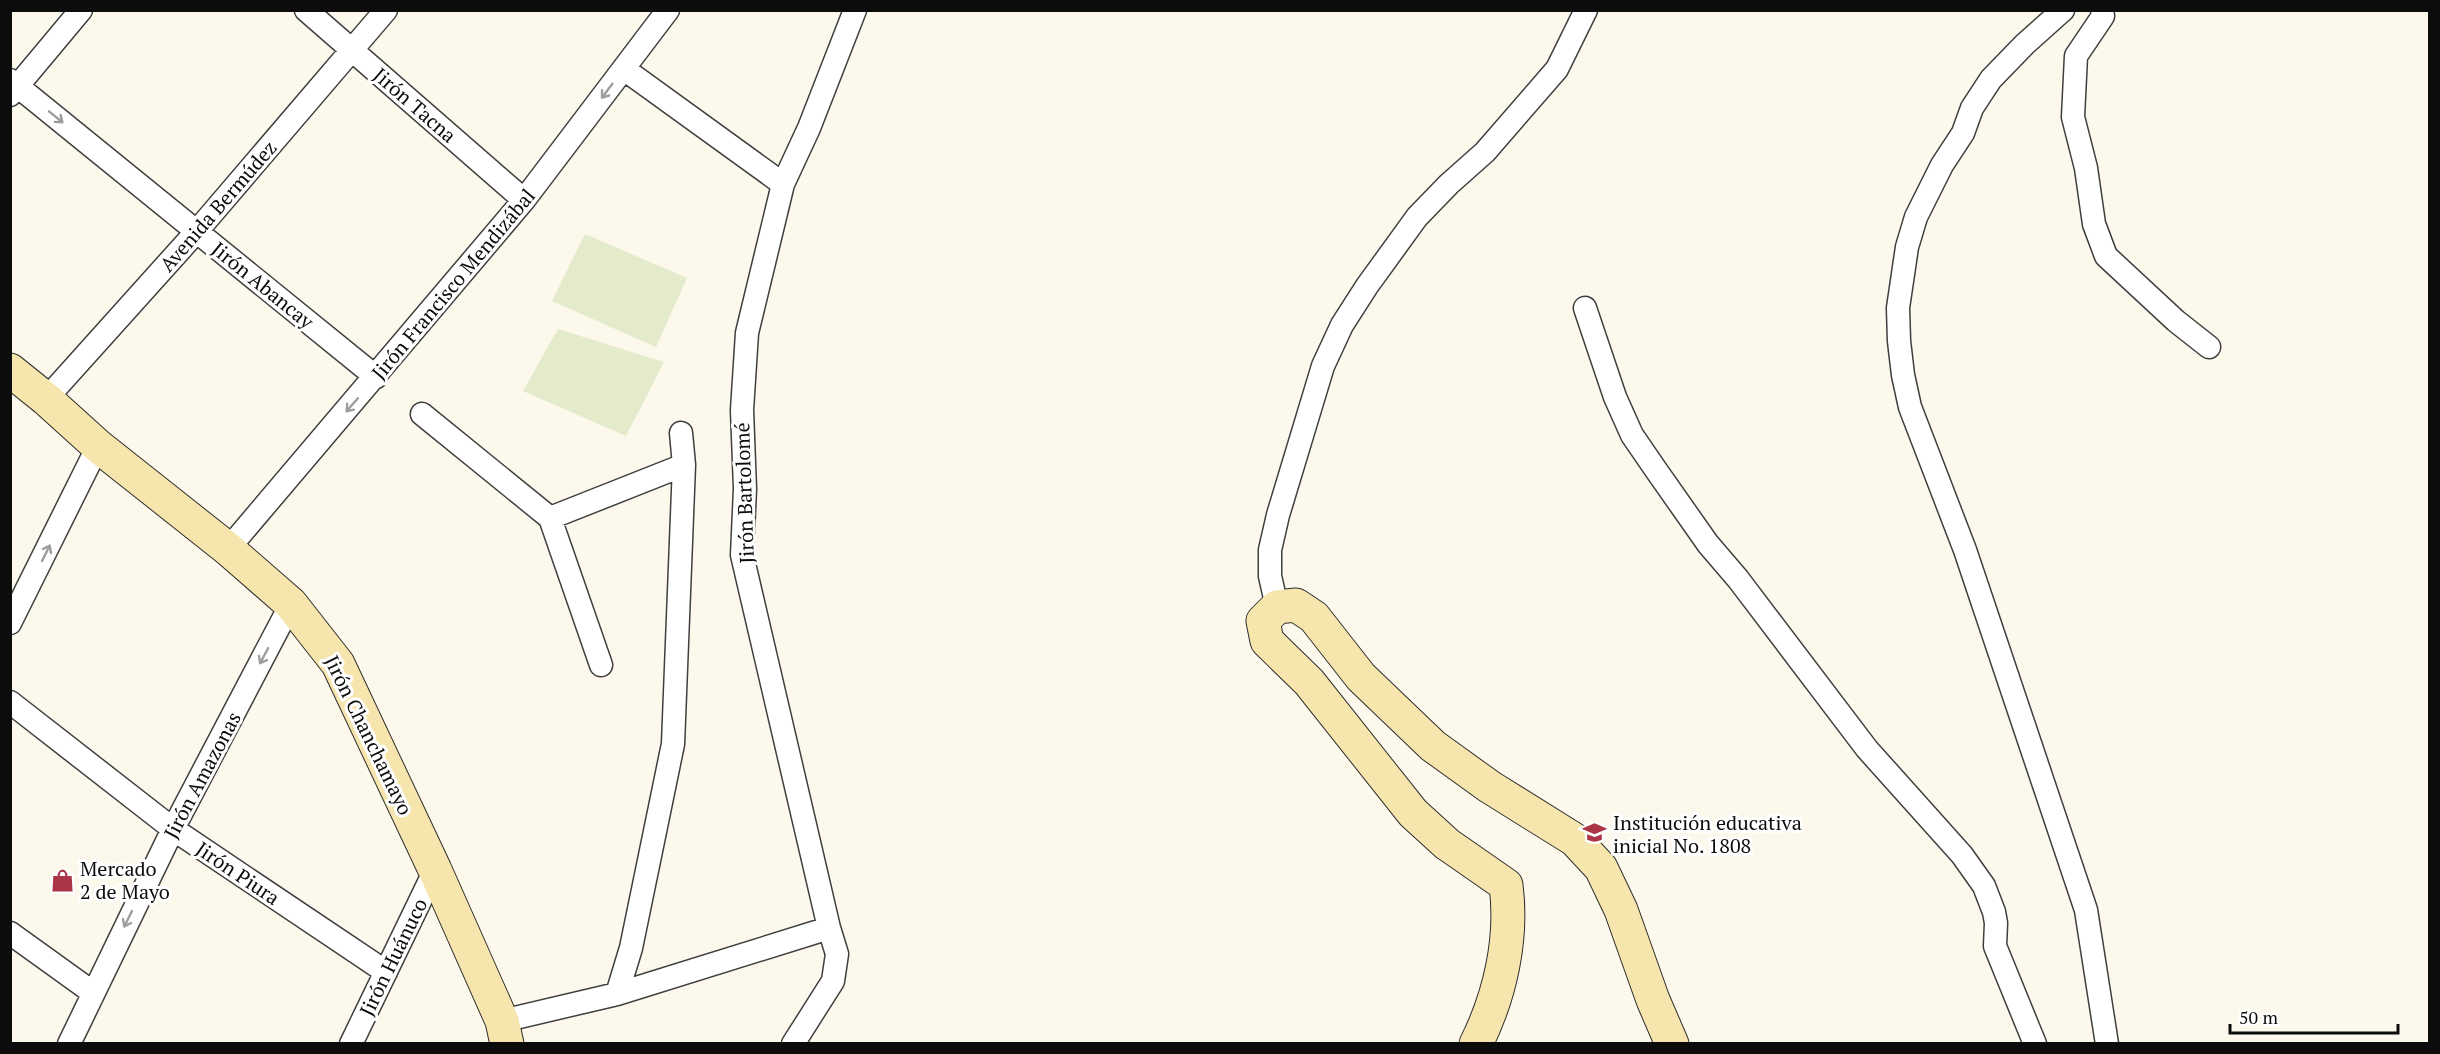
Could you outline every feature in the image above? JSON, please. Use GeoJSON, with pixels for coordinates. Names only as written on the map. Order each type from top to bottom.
{"type":"FeatureCollection","features":[{"type":"Feature","properties":{"kind":"street"},"geometry":{"type":"LineString","coordinates":[[13,87],[81,10]]}},
{"type":"Feature","properties":{"kind":"street","name":"Jirón Tacna"},"geometry":{"type":"LineString","coordinates":[[306,10],[524,200]]}},
{"type":"Feature","properties":{"kind":"street","name":"Avenida Bermúdez"},"geometry":{"type":"LineString","coordinates":[[46,399],[198,231],[386,10]]}},
{"type":"Feature","properties":{"kind":"street","name":"Jirón Bartolomé"},"geometry":{"type":"LineString","coordinates":[[793,1044],[833,981],[837,954],[742,555],[745,489],[742,410],[747,333],[783,184],[809,128],[855,10]]}},
{"type":"Feature","properties":{"kind":"street"},"geometry":{"type":"LineString","coordinates":[[1277,607],[1270,576],[1272,538],[1323,366],[1342,325],[1417,217],[1485,152],[1557,69],[1586,10]]}},
{"type":"Feature","properties":{"kind":"street"},"geometry":{"type":"LineString","coordinates":[[2063,10],[1991,79],[1972,108],[1963,133],[1942,165],[1916,217],[1907,247],[1898,308],[1899,341],[1902,375],[1910,407],[1969,561],[2086,910],[2107,1044]]}},
{"type":"Feature","properties":{"kind":"street"},"geometry":{"type":"LineString","coordinates":[[2102,10],[2103,16],[2076,56],[2073,117],[2086,168],[2094,224],[2106,256],[2176,321],[2209,347]]}},
{"type":"Feature","properties":{"kind":"street","name":"Jirón Francisco Mendizábal"},"geometry":{"type":"LineString","coordinates":[[228,549],[524,200],[665,12]]}},
{"type":"Feature","properties":{"kind":"street"},"geometry":{"type":"LineString","coordinates":[[624,69],[783,184]]}},
{"type":"Feature","properties":{"kind":"street","name":"Jirón Abancay"},"geometry":{"type":"LineString","coordinates":[[13,87],[198,231],[376,376]]}},
{"type":"Feature","properties":{"kind":"street"},"geometry":{"type":"LineString","coordinates":[[1585,308],[1615,397],[1632,435],[1708,544],[1738,579],[1867,748],[1962,855],[1984,886],[1995,912],[1995,945],[2035,1044]]}},
{"type":"Feature","properties":{"kind":"street","name":"Jirón Chanchamayo"},"geometry":{"type":"LineString","coordinates":[[10,370],[98,446],[228,549],[291,604],[338,664],[435,870],[504,1032]]}},
{"type":"Feature","properties":{"kind":"street"},"geometry":{"type":"LineString","coordinates":[[422,414],[550,518],[601,665]]}},
{"type":"Feature","properties":{"kind":"street"},"geometry":{"type":"LineString","coordinates":[[617,994],[631,948],[673,744],[684,465],[681,434]]}},
{"type":"Feature","properties":{"kind":"street"},"geometry":{"type":"LineString","coordinates":[[10,624],[18,590],[98,446]]}},
{"type":"Feature","properties":{"kind":"street"},"geometry":{"type":"LineString","coordinates":[[550,518],[684,465]]}},
{"type":"Feature","properties":{"kind":"street","name":"Jirón Amazonas"},"geometry":{"type":"LineString","coordinates":[[69,1044],[92,992],[173,829],[291,604]]}},
{"type":"Feature","properties":{"kind":"street"},"geometry":{"type":"LineString","coordinates":[[1476,1044],[1488,1019],[1504,967],[1508,901],[1506,885],[1447,844],[1413,813],[1309,682],[1267,641],[1263,621],[1277,607],[1296,605],[1314,617],[1361,677],[1433,746],[1490,786],[1575,840],[1601,868],[1621,910],[1653,1000],[1672,1044]]}},
{"type":"Feature","properties":{"kind":"street","name":"Jirón Piura"},"geometry":{"type":"LineString","coordinates":[[10,702],[173,829],[386,972]]}},
{"type":"Feature","properties":{"kind":"street","name":"Jirón Huánuco"},"geometry":{"type":"LineString","coordinates":[[351,1044],[435,870]]}},
{"type":"Feature","properties":{"kind":"street"},"geometry":{"type":"LineString","coordinates":[[504,1032],[829,928]]}},
{"type":"Feature","properties":{"kind":"street"},"geometry":{"type":"LineString","coordinates":[[10,933],[92,992]]}},
{"type":"Feature","properties":{"kind":"green space"},"geometry":{"type":"Polygon","coordinates":[[[585,234],[687,278],[656,347],[552,301],[585,234]]]}},
{"type":"Feature","properties":{"kind":"green space"},"geometry":{"type":"Polygon","coordinates":[[[558,329],[664,362],[626,436],[523,391],[558,329]]]}},
{"type":"Feature","properties":{"kind":"place","name":"Institución educativa inicial No. 1808"},"geometry":{"type":"Point","coordinates":[1595,833]}},
{"type":"Feature","properties":{"kind":"place","name":"Mercado 2 de Mayo"},"geometry":{"type":"Point","coordinates":[62,880]}}]}
